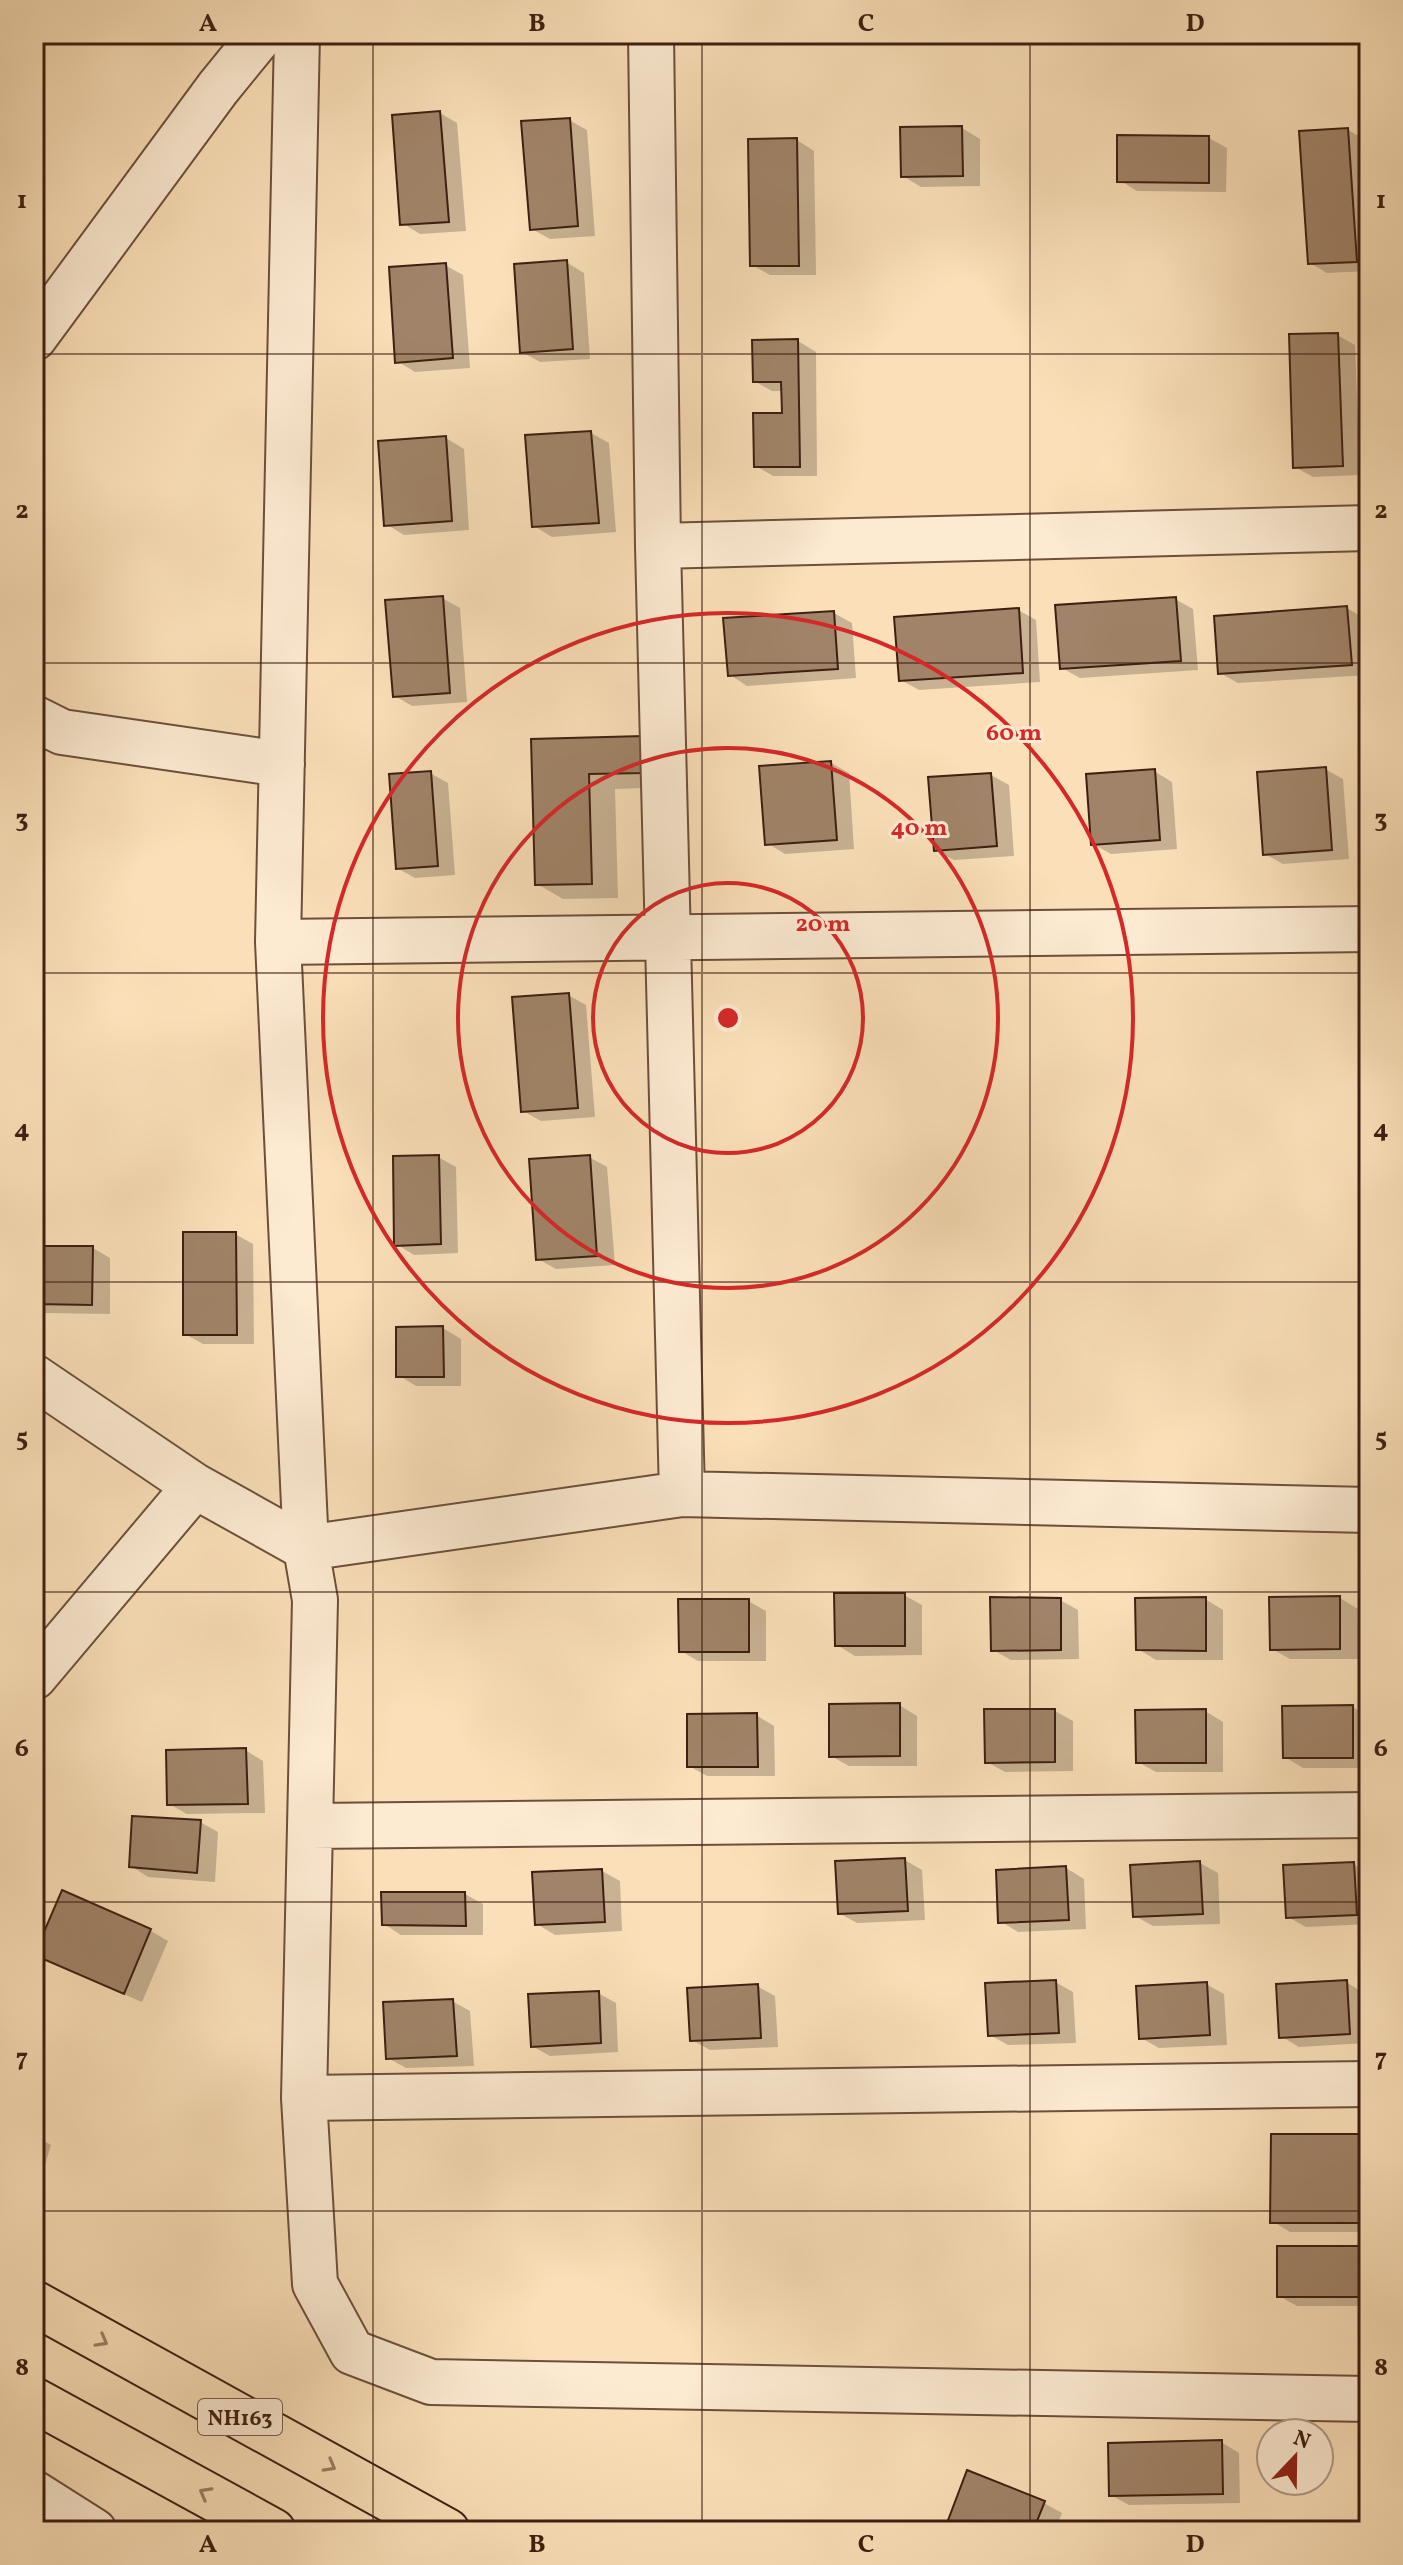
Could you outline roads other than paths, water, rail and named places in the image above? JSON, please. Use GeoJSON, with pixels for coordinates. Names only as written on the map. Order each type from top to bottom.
{"type":"FeatureCollection","features":[{"type":"Feature","properties":{"kind":"highway","name":"NH163"},"geometry":{"type":"LineString","coordinates":[[34,2303],[447,2531]]}},
{"type":"Feature","properties":{"kind":"highway"},"geometry":{"type":"LineString","coordinates":[[34,2400],[273,2531]]}},
{"type":"Feature","properties":{"kind":"street"},"geometry":{"type":"LineString","coordinates":[[34,338],[218,88],[262,34]]}},
{"type":"Feature","properties":{"kind":"street"},"geometry":{"type":"LineString","coordinates":[[297,34],[278,942],[306,1548],[315,1600],[304,2098],[315,2284],[352,2352],[431,2382],[1369,2399]]}},
{"type":"Feature","properties":{"kind":"street"},"geometry":{"type":"LineString","coordinates":[[651,34],[658,546],[682,1494]]}},
{"type":"Feature","properties":{"kind":"street"},"geometry":{"type":"LineString","coordinates":[[658,546],[1369,528]]}},
{"type":"Feature","properties":{"kind":"street"},"geometry":{"type":"LineString","coordinates":[[34,718],[62,732],[282,764]]}},
{"type":"Feature","properties":{"kind":"street"},"geometry":{"type":"LineString","coordinates":[[278,942],[1369,929]]}},
{"type":"Feature","properties":{"kind":"street"},"geometry":{"type":"LineString","coordinates":[[34,1377],[195,1486],[306,1548],[682,1494],[1369,1510]]}},
{"type":"Feature","properties":{"kind":"street"},"geometry":{"type":"LineString","coordinates":[[34,1677],[195,1486]]}},
{"type":"Feature","properties":{"kind":"street"},"geometry":{"type":"LineString","coordinates":[[311,1826],[1369,1815]]}},
{"type":"Feature","properties":{"kind":"street"},"geometry":{"type":"LineString","coordinates":[[304,2098],[1369,2084]]}}]}
